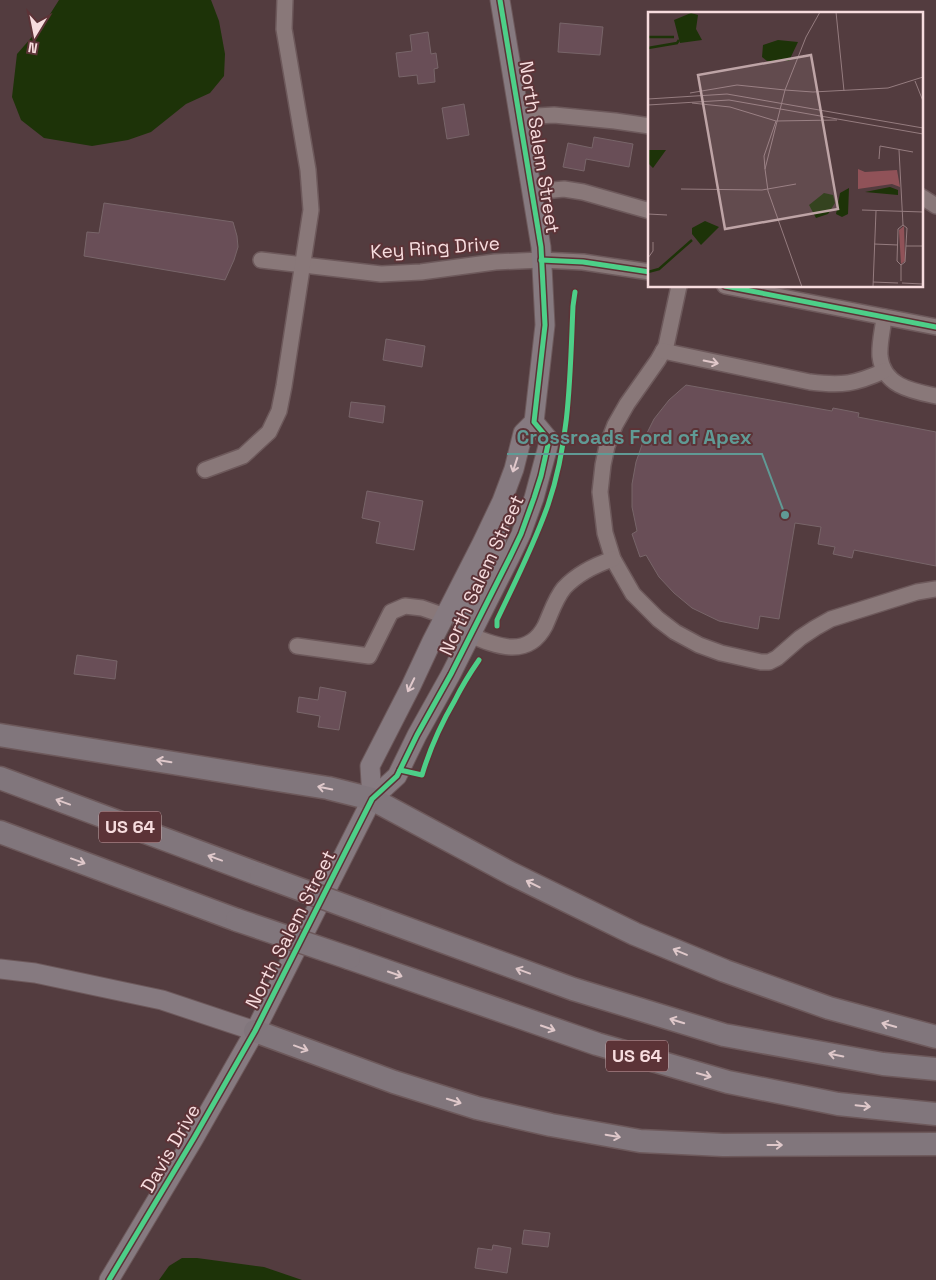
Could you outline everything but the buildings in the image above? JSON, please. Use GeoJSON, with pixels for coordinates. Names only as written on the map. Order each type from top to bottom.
{"type":"FeatureCollection","features":[{"type":"Feature","properties":{"kind":"highway"},"geometry":{"type":"LineString","coordinates":[[0,735],[328,788],[372,800],[512,874],[635,934],[725,971],[830,1008],[936,1037]]}},
{"type":"Feature","properties":{"kind":"highway","name":"US 64"},"geometry":{"type":"LineString","coordinates":[[0,778],[573,989],[724,1035],[883,1064],[936,1069]]}},
{"type":"Feature","properties":{"kind":"highway","name":"US 64"},"geometry":{"type":"LineString","coordinates":[[0,832],[237,920],[597,1044],[728,1082],[838,1104],[936,1114]]}},
{"type":"Feature","properties":{"kind":"highway"},"geometry":{"type":"LineString","coordinates":[[255,1031],[394,1082],[477,1108],[551,1125],[640,1141],[723,1145],[936,1144]]}},
{"type":"Feature","properties":{"kind":"main road","name":"North Salem Street"},"geometry":{"type":"LineString","coordinates":[[372,800],[370,766],[502,501],[514,469],[523,433],[534,422],[545,325],[540,247],[500,0]]}},
{"type":"Feature","properties":{"kind":"main road","name":"North Salem Street"},"geometry":{"type":"LineString","coordinates":[[0,969],[35,973],[162,1000],[255,1031],[372,800],[397,776],[521,534],[536,490],[549,440],[534,422]]}},
{"type":"Feature","properties":{"kind":"main road"},"geometry":{"type":"LineString","coordinates":[[470,636],[464,630],[462,618],[494,553],[502,501]]}},
{"type":"Feature","properties":{"kind":"main road","name":"Davis Drive"},"geometry":{"type":"LineString","coordinates":[[109,1280],[194,1138],[255,1031]]}},
{"type":"Feature","properties":{"kind":"street"},"geometry":{"type":"LineString","coordinates":[[205,470],[243,456],[269,432],[279,411],[284,386],[311,210],[306,153],[284,29],[285,0]]}},
{"type":"Feature","properties":{"kind":"street"},"geometry":{"type":"LineString","coordinates":[[520,117],[554,115],[648,126]]}},
{"type":"Feature","properties":{"kind":"street"},"geometry":{"type":"LineString","coordinates":[[532,192],[564,189],[583,192],[648,210]]}},
{"type":"Feature","properties":{"kind":"street"},"geometry":{"type":"LineString","coordinates":[[924,198],[936,206]]}},
{"type":"Feature","properties":{"kind":"street","name":"Key Ring Drive"},"geometry":{"type":"LineString","coordinates":[[261,260],[381,274],[421,272],[495,262],[541,260],[583,262],[648,272]]}},
{"type":"Feature","properties":{"kind":"street"},"geometry":{"type":"LineString","coordinates":[[679,288],[666,346],[626,404],[614,425],[603,465],[600,492],[605,533],[613,559],[633,594],[658,619],[675,632],[699,645],[721,653],[769,662],[777,658],[800,638],[831,619],[909,595],[936,589]]}},
{"type":"Feature","properties":{"kind":"street"},"geometry":{"type":"LineString","coordinates":[[735,288],[936,326]]}},
{"type":"Feature","properties":{"kind":"street"},"geometry":{"type":"LineString","coordinates":[[884,317],[880,355],[884,371],[897,384],[912,391],[936,396]]}},
{"type":"Feature","properties":{"kind":"street"},"geometry":{"type":"LineString","coordinates":[[663,351],[810,382],[829,384],[847,384],[866,379],[884,371]]}},
{"type":"Feature","properties":{"kind":"street"},"geometry":{"type":"LineString","coordinates":[[470,636],[507,648],[526,644],[540,633],[556,601],[568,584],[584,572],[613,559]]}},
{"type":"Feature","properties":{"kind":"street"},"geometry":{"type":"LineString","coordinates":[[297,646],[369,656],[390,612],[405,606],[422,608],[445,616]]}},
{"type":"Feature","properties":{"kind":"shaded area"},"geometry":{"type":"Polygon","coordinates":[[[59,0],[211,0],[219,21],[225,54],[224,76],[210,93],[186,104],[151,132],[128,140],[92,146],[44,138],[21,120],[12,97],[17,54],[45,22],[59,0]]]}},
{"type":"Feature","properties":{"kind":"shaded area"},"geometry":{"type":"Polygon","coordinates":[[[182,1258],[197,1258],[264,1267],[302,1280],[159,1280],[169,1266],[182,1258]]]}},
{"type":"Feature","properties":{"kind":"cycle path"},"geometry":{"type":"LineString","coordinates":[[109,1280],[194,1138],[255,1031],[372,799],[397,776],[510,557],[521,534],[541,476],[549,440],[534,422],[545,325],[541,247],[500,0]]}},
{"type":"Feature","properties":{"kind":"cycle path"},"geometry":{"type":"LineString","coordinates":[[541,260],[583,262],[648,272]]}},
{"type":"Feature","properties":{"kind":"cycle path"},"geometry":{"type":"LineString","coordinates":[[735,288],[936,327]]}},
{"type":"Feature","properties":{"kind":"cycle path"},"geometry":{"type":"LineString","coordinates":[[497,626],[497,620],[537,534],[548,505],[561,456],[568,407],[575,292]]}},
{"type":"Feature","properties":{"kind":"cycle path"},"geometry":{"type":"LineString","coordinates":[[400,770],[422,775],[441,727],[463,685],[479,660]]}},
{"type":"Feature","properties":{"kind":"place","name":"Crossroads Ford of Apex"},"geometry":{"type":"Point","coordinates":[785,515]}}]}
